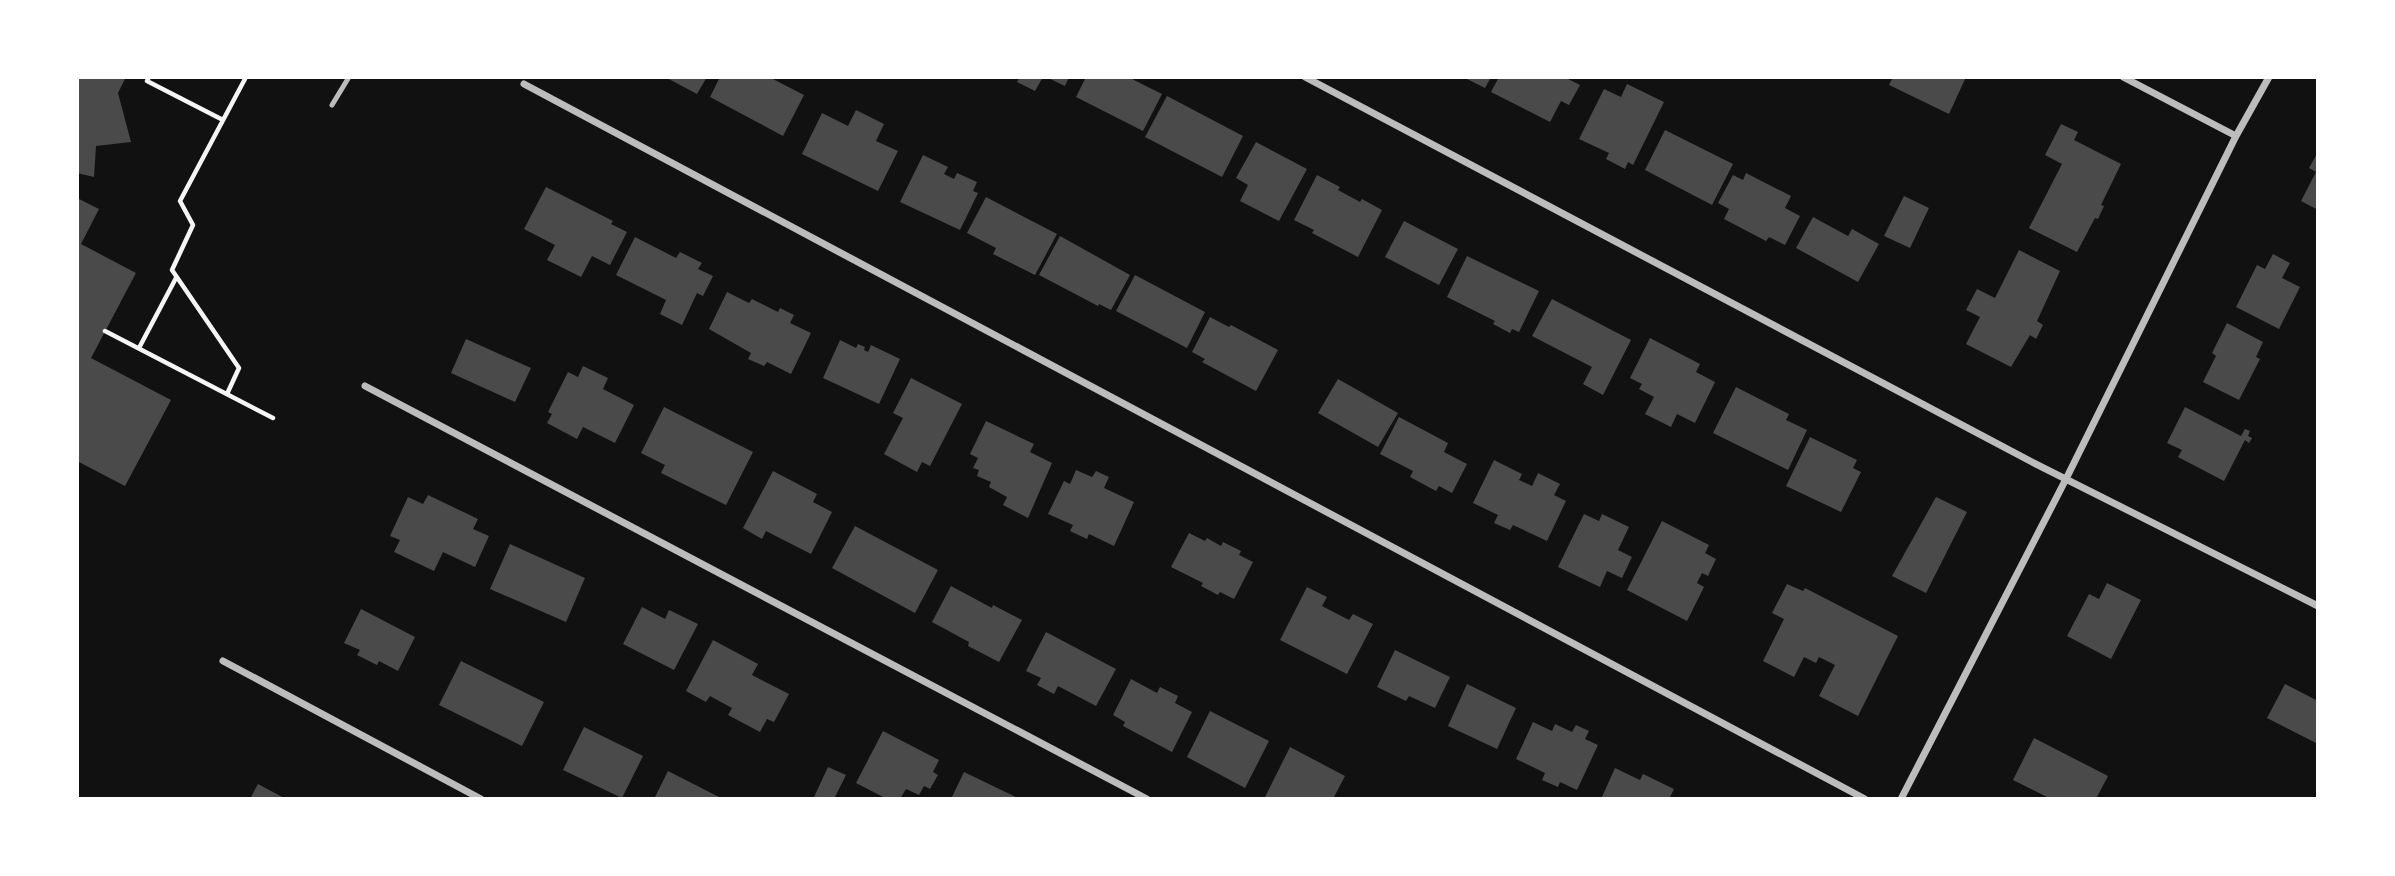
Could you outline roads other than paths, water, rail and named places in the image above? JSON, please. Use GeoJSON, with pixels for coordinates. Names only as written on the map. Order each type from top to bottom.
{"type":"FeatureCollection","features":[{"type":"Feature","properties":{"kind":"street"},"geometry":{"type":"LineString","coordinates":[[1305,77],[2066,479],[2318,606]]}},
{"type":"Feature","properties":{"kind":"street"},"geometry":{"type":"LineString","coordinates":[[2123,77],[2236,136]]}},
{"type":"Feature","properties":{"kind":"street"},"geometry":{"type":"LineString","coordinates":[[1901,799],[2066,479],[2236,136],[2269,77]]}},
{"type":"Feature","properties":{"kind":"street"},"geometry":{"type":"LineString","coordinates":[[524,84],[1865,799]]}},
{"type":"Feature","properties":{"kind":"street"},"geometry":{"type":"LineString","coordinates":[[365,386],[1147,799]]}},
{"type":"Feature","properties":{"kind":"street"},"geometry":{"type":"LineString","coordinates":[[223,661],[481,799]]}},
{"type":"Feature","properties":{"kind":"lane"},"geometry":{"type":"LineString","coordinates":[[332,105],[348,77]]}}]}
